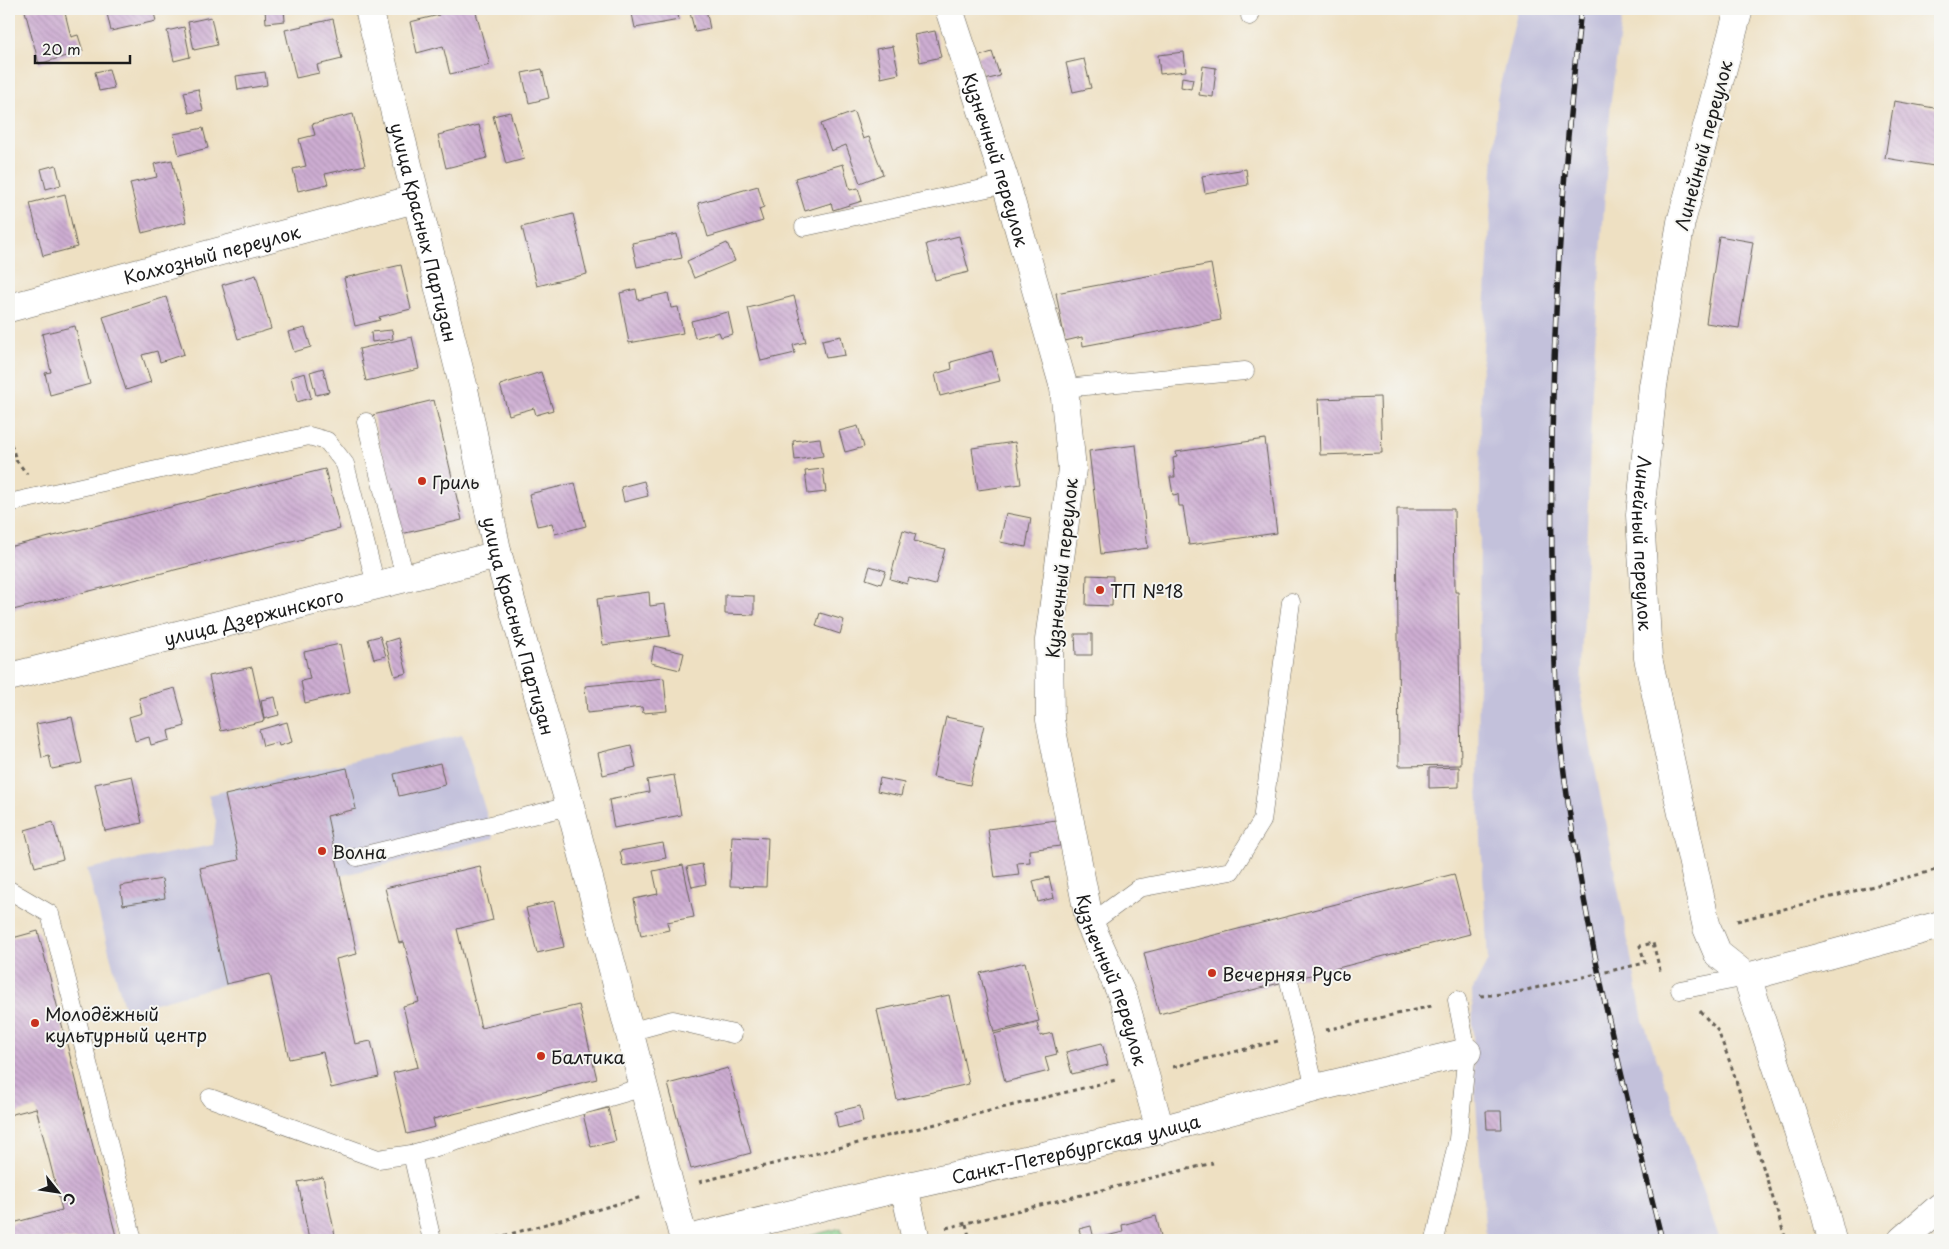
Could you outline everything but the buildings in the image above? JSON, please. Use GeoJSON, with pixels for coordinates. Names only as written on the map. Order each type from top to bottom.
{"type":"FeatureCollection","features":[{"type":"Feature","properties":{"kind":"street","name":"Кузнечный переулок"},"geometry":{"type":"LineString","coordinates":[[949,9],[1006,184],[1064,388],[1072,469],[1049,640],[1050,720],[1090,924],[1126,1002],[1160,1130]]}},
{"type":"Feature","properties":{"kind":"street","name":"Линейный переулок"},"geometry":{"type":"LineString","coordinates":[[1739,9],[1681,222],[1653,386],[1640,515],[1648,658],[1707,928],[1718,954],[1747,977]]}},
{"type":"Feature","properties":{"kind":"street","name":"улица Красных Партизан"},"geometry":{"type":"LineString","coordinates":[[374,10],[415,199],[464,389],[498,555],[570,806],[684,1240]]}},
{"type":"Feature","properties":{"kind":"street","name":"Колхозный переулок"},"geometry":{"type":"LineString","coordinates":[[9,308],[415,199]]}},
{"type":"Feature","properties":{"kind":"street","name":"улица Дзержинского"},"geometry":{"type":"LineString","coordinates":[[9,677],[498,555]]}},
{"type":"Feature","properties":{"kind":"street"},"geometry":{"type":"LineString","coordinates":[[1832,1240],[1824,1209],[1747,977],[1940,924]]}},
{"type":"Feature","properties":{"kind":"street","name":"Санкт-Петербургская улица"},"geometry":{"type":"LineString","coordinates":[[684,1240],[904,1187],[1160,1130],[1315,1088],[1466,1052]]}},
{"type":"Feature","properties":{"kind":"street"},"geometry":{"type":"LineString","coordinates":[[904,1187],[916,1240]]}},
{"type":"Feature","properties":{"kind":"street"},"geometry":{"type":"LineString","coordinates":[[1902,1240],[1940,1207]]}},
{"type":"Feature","properties":{"kind":"lane"},"geometry":{"type":"LineString","coordinates":[[804,227],[1006,184]]}},
{"type":"Feature","properties":{"kind":"lane"},"geometry":{"type":"LineString","coordinates":[[1064,388],[1245,372]]}},
{"type":"Feature","properties":{"kind":"lane"},"geometry":{"type":"LineString","coordinates":[[366,422],[405,578]]}},
{"type":"Feature","properties":{"kind":"lane"},"geometry":{"type":"LineString","coordinates":[[9,503],[309,436],[327,441],[345,464],[376,585]]}},
{"type":"Feature","properties":{"kind":"lane"},"geometry":{"type":"LineString","coordinates":[[1090,924],[1139,888],[1231,872],[1242,855],[1262,821],[1291,602]]}},
{"type":"Feature","properties":{"kind":"lane"},"geometry":{"type":"LineString","coordinates":[[357,858],[570,806]]}},
{"type":"Feature","properties":{"kind":"lane"},"geometry":{"type":"LineString","coordinates":[[9,890],[50,914],[133,1240]]}},
{"type":"Feature","properties":{"kind":"lane"},"geometry":{"type":"LineString","coordinates":[[1680,990],[1747,977]]}},
{"type":"Feature","properties":{"kind":"lane"},"geometry":{"type":"LineString","coordinates":[[1289,981],[1315,1088]]}},
{"type":"Feature","properties":{"kind":"lane"},"geometry":{"type":"LineString","coordinates":[[1434,1240],[1458,1138],[1466,1052],[1457,1000]]}},
{"type":"Feature","properties":{"kind":"lane"},"geometry":{"type":"LineString","coordinates":[[629,1032],[673,1020],[733,1034]]}},
{"type":"Feature","properties":{"kind":"lane"},"geometry":{"type":"LineString","coordinates":[[210,1098],[378,1159],[412,1154],[644,1087]]}},
{"type":"Feature","properties":{"kind":"lane"},"geometry":{"type":"LineString","coordinates":[[412,1154],[432,1240]]}},
{"type":"Feature","properties":{"kind":"path"},"geometry":{"type":"LineString","coordinates":[[9,437],[16,460],[44,496]]}},
{"type":"Feature","properties":{"kind":"path"},"geometry":{"type":"LineString","coordinates":[[1707,928],[1940,869]]}},
{"type":"Feature","properties":{"kind":"path"},"geometry":{"type":"LineString","coordinates":[[1480,995],[1513,993],[1645,963],[1640,946],[1652,943],[1660,973],[1680,990],[1718,1032],[1731,1064],[1786,1240]]}},
{"type":"Feature","properties":{"kind":"path"},"geometry":{"type":"LineString","coordinates":[[489,1240],[671,1189],[1457,1000]]}},
{"type":"Feature","properties":{"kind":"path"},"geometry":{"type":"LineString","coordinates":[[946,1228],[1214,1163]]}},
{"type":"Feature","properties":{"kind":"path"},"geometry":{"type":"LineString","coordinates":[[966,1224],[970,1240]]}},
{"type":"Feature","properties":{"kind":"shaded area"},"geometry":{"type":"Polygon","coordinates":[[[1518,9],[1623,9],[1611,100],[1592,390],[1581,695],[1643,1020],[1720,1240],[1486,1240],[1474,1075],[1472,991],[1488,960],[1478,788],[1481,384],[1497,98],[1518,9]]]}},
{"type":"Feature","properties":{"kind":"shaded area"},"geometry":{"type":"Polygon","coordinates":[[[462,735],[494,838],[340,876],[357,954],[226,984],[125,1011],[87,869],[213,845],[216,821],[208,795],[462,735]]]}},
{"type":"Feature","properties":{"kind":"green space"},"geometry":{"type":"Polygon","coordinates":[[[841,1228],[844,1240],[792,1240],[841,1228]]]}},
{"type":"Feature","properties":{"kind":"railway"},"geometry":{"type":"LineString","coordinates":[[1581,9],[1567,145],[1554,352],[1552,558],[1557,707],[1570,819],[1580,880],[1604,1000],[1662,1240]]}},
{"type":"Feature","properties":{"kind":"place","name":"Гриль"},"geometry":{"type":"Point","coordinates":[422,481]}},
{"type":"Feature","properties":{"kind":"place","name":"ТП №18"},"geometry":{"type":"Point","coordinates":[1100,590]}},
{"type":"Feature","properties":{"kind":"place","name":"Волна"},"geometry":{"type":"Point","coordinates":[322,851]}},
{"type":"Feature","properties":{"kind":"place","name":"Вечерняя Русь"},"geometry":{"type":"Point","coordinates":[1212,973]}},
{"type":"Feature","properties":{"kind":"place","name":"Молодёжный культурный центр"},"geometry":{"type":"Point","coordinates":[35,1023]}},
{"type":"Feature","properties":{"kind":"place","name":"Балтика"},"geometry":{"type":"Point","coordinates":[541,1056]}}]}
